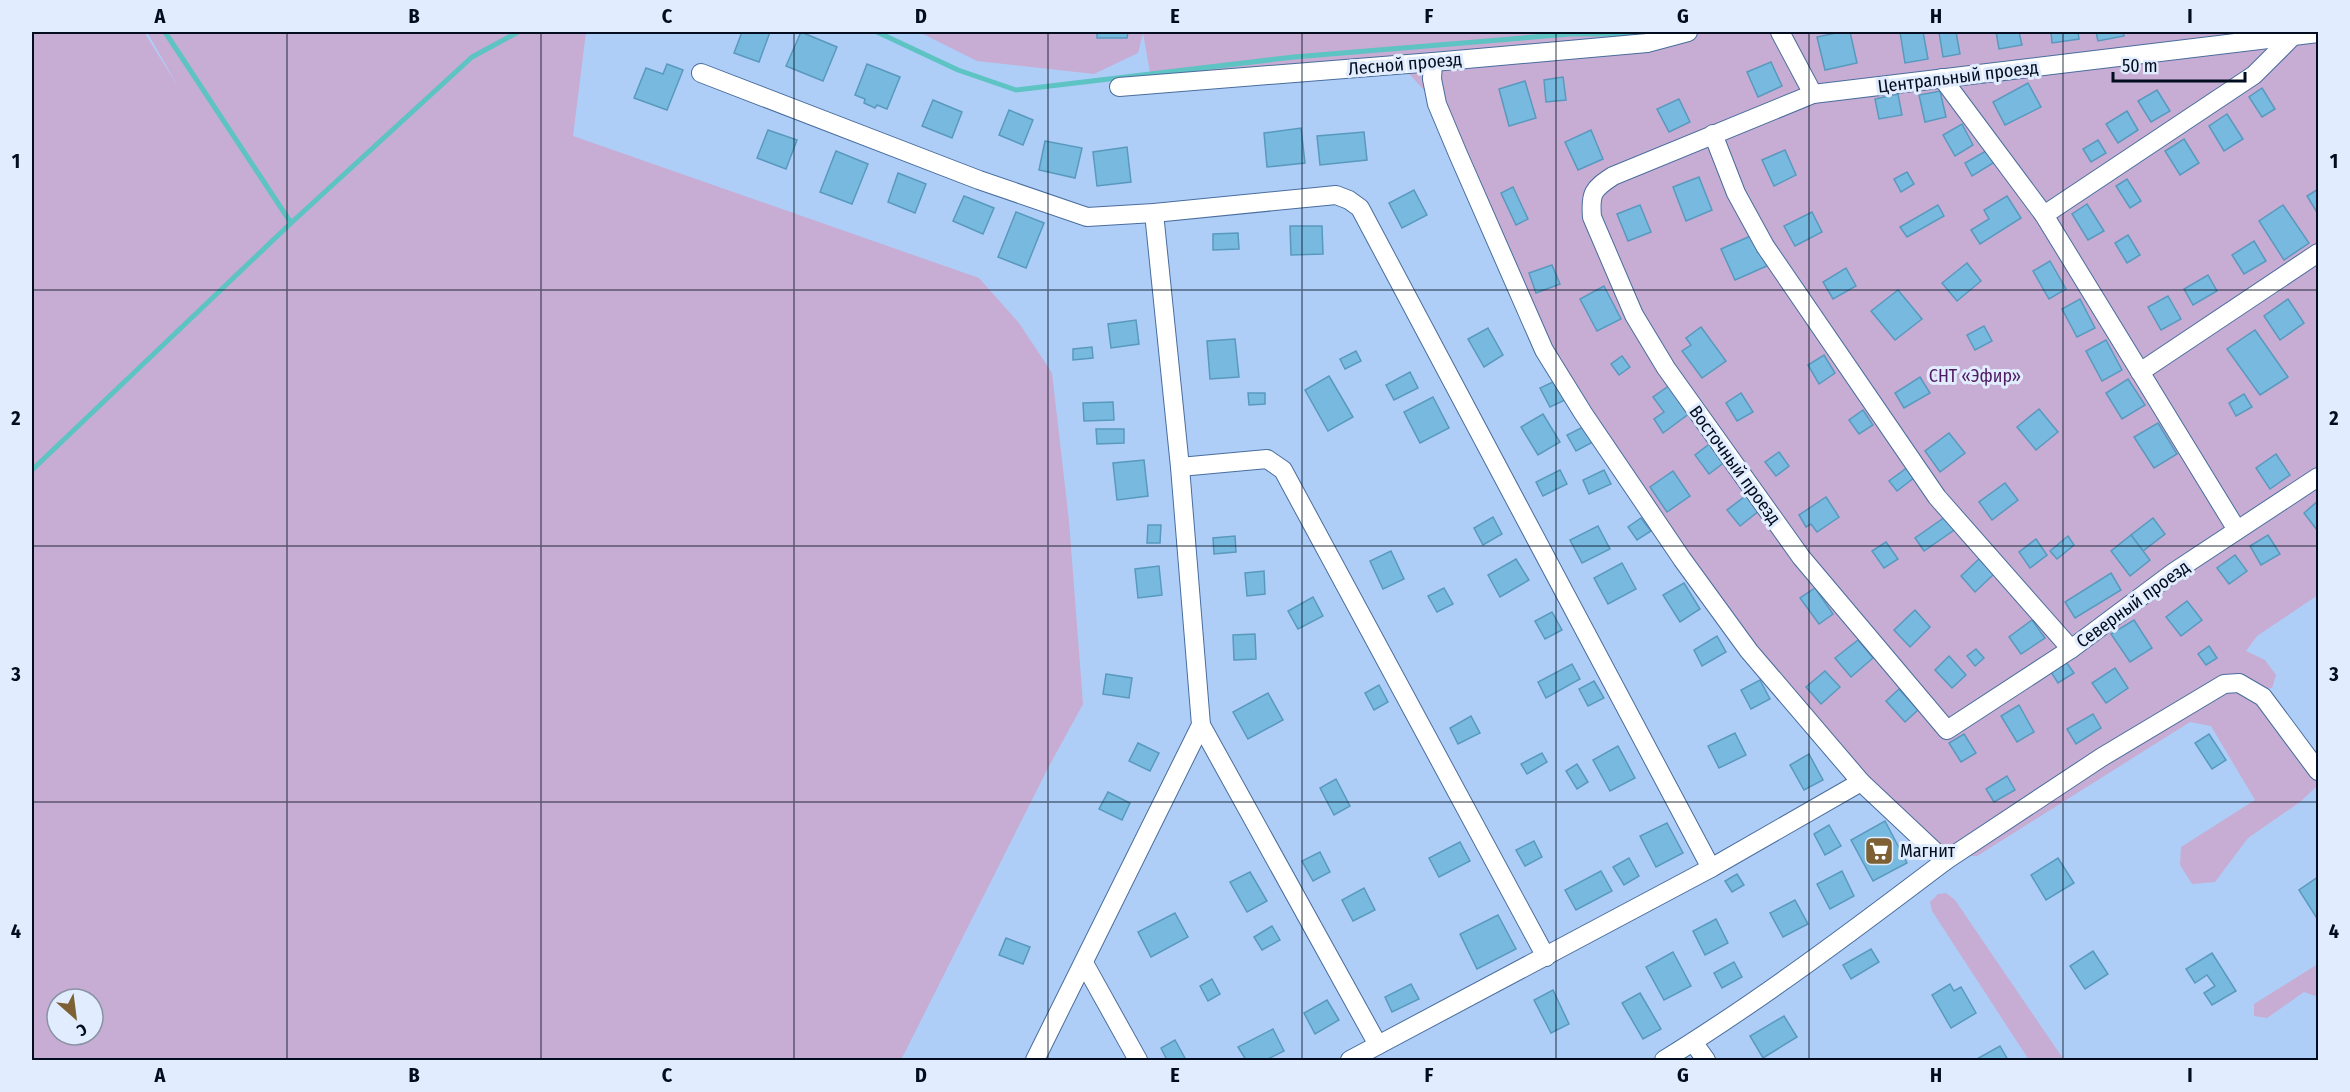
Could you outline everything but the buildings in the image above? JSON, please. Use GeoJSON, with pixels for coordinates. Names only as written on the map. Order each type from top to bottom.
{"type":"FeatureCollection","features":[{"type":"Feature","properties":{"kind":"street","name":"Лесной проезд"},"geometry":{"type":"LineString","coordinates":[[1119,87],[1647,43],[1688,32]]}},
{"type":"Feature","properties":{"kind":"street"},"geometry":{"type":"LineString","coordinates":[[1780,32],[1813,94]]}},
{"type":"Feature","properties":{"kind":"street","name":"Центральный проезд"},"geometry":{"type":"LineString","coordinates":[[1613,176],[1813,94],[2319,33]]}},
{"type":"Feature","properties":{"kind":"street"},"geometry":{"type":"LineString","coordinates":[[2044,215],[2254,75],[2293,36]]}},
{"type":"Feature","properties":{"kind":"street"},"geometry":{"type":"LineString","coordinates":[[1433,62],[1432,79],[1437,104],[1544,350],[1583,413],[1735,633],[1861,782],[1945,861]]}},
{"type":"Feature","properties":{"kind":"street"},"geometry":{"type":"LineString","coordinates":[[701,73],[979,180],[1088,217],[1154,213],[1336,195],[1360,208],[1711,868]]}},
{"type":"Feature","properties":{"kind":"street"},"geometry":{"type":"LineString","coordinates":[[1942,78],[2044,215],[2237,530]]}},
{"type":"Feature","properties":{"kind":"street"},"geometry":{"type":"LineString","coordinates":[[1713,134],[1736,193],[1765,246],[1937,497],[2071,649]]}},
{"type":"Feature","properties":{"kind":"street","name":"Восточный проезд"},"geometry":{"type":"LineString","coordinates":[[1613,176],[1596,187],[1590,201],[1592,217],[1634,315],[1666,368],[1801,557],[1947,730]]}},
{"type":"Feature","properties":{"kind":"street"},"geometry":{"type":"LineString","coordinates":[[1154,213],[1180,467],[1201,725],[1378,1045]]}},
{"type":"Feature","properties":{"kind":"street"},"geometry":{"type":"LineString","coordinates":[[2140,372],[2319,253]]}},
{"type":"Feature","properties":{"kind":"street"},"geometry":{"type":"LineString","coordinates":[[1180,467],[1267,459],[1283,470],[1546,957]]}},
{"type":"Feature","properties":{"kind":"street","name":"Северный проезд"},"geometry":{"type":"LineString","coordinates":[[1947,730],[2071,649],[2174,572],[2319,477]]}},
{"type":"Feature","properties":{"kind":"street"},"geometry":{"type":"LineString","coordinates":[[1664,1060],[1694,1042],[1863,924],[1945,861],[2102,757],[2224,684],[2239,683],[2264,697],[2319,771]]}},
{"type":"Feature","properties":{"kind":"street"},"geometry":{"type":"LineString","coordinates":[[1035,1060],[1201,725]]}},
{"type":"Feature","properties":{"kind":"street"},"geometry":{"type":"LineString","coordinates":[[1350,1060],[1711,868],[1861,782]]}},
{"type":"Feature","properties":{"kind":"street"},"geometry":{"type":"LineString","coordinates":[[1084,963],[1138,1060]]}},
{"type":"Feature","properties":{"kind":"street"},"geometry":{"type":"LineString","coordinates":[[1694,1042],[1706,1060]]}},
{"type":"Feature","properties":{"kind":"green space"},"geometry":{"type":"Polygon","coordinates":[[[32,32],[144,32],[179,88],[147,32],[586,32],[573,136],[979,278],[1019,323],[1052,373],[1069,521],[1083,704],[1048,768],[901,1060],[32,1060],[32,32]]]}},
{"type":"Feature","properties":{"kind":"green space","name":"СНТ «Эфир»"},"geometry":{"type":"Polygon","coordinates":[[[919,32],[2318,32],[2318,595],[2257,636],[2246,651],[2265,660],[2276,675],[2272,688],[2258,690],[2232,677],[1945,861],[1749,651],[1583,413],[1437,104],[1399,63],[1152,84],[1143,33],[1138,53],[1094,74],[977,61],[919,32]]]}},
{"type":"Feature","properties":{"kind":"green space"},"geometry":{"type":"Polygon","coordinates":[[[2228,687],[2264,702],[2318,774],[2316,787],[2300,802],[2248,838],[2215,882],[2192,884],[2180,865],[2181,847],[2255,800],[2211,726],[2190,722],[1977,856],[1971,856],[1967,851],[2228,687]]]}},
{"type":"Feature","properties":{"kind":"green space"},"geometry":{"type":"Polygon","coordinates":[[[1946,893],[1955,900],[2064,1060],[2029,1060],[1932,911],[1930,902],[1938,894],[1946,893]]]}},
{"type":"Feature","properties":{"kind":"green space"},"geometry":{"type":"Polygon","coordinates":[[[2318,964],[2318,997],[2304,992],[2267,1018],[2254,1016],[2254,1004],[2318,964]]]}},
{"type":"Feature","properties":{"kind":"waterway"},"geometry":{"type":"LineString","coordinates":[[165,32],[291,223]]}},
{"type":"Feature","properties":{"kind":"waterway"},"geometry":{"type":"LineString","coordinates":[[32,470],[291,223],[472,57],[518,32]]}},
{"type":"Feature","properties":{"kind":"waterway"},"geometry":{"type":"LineString","coordinates":[[877,32],[958,70],[1016,90],[1294,57],[1570,34],[1648,32]]}},
{"type":"Feature","properties":{"kind":"place","name":"Магнит"},"geometry":{"type":"Point","coordinates":[1879,851]}}]}
